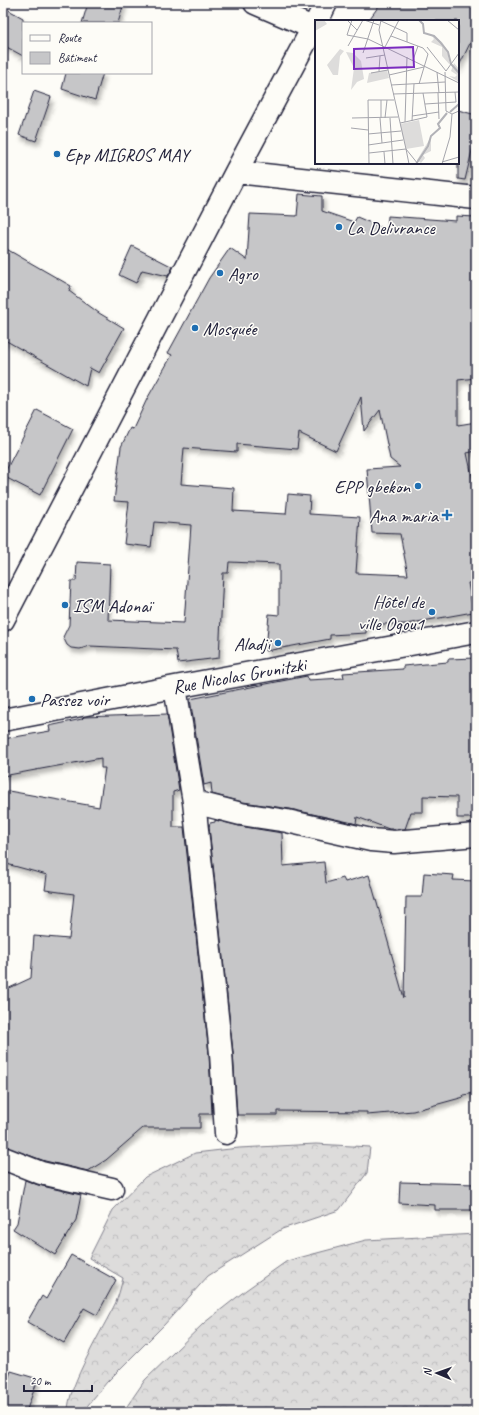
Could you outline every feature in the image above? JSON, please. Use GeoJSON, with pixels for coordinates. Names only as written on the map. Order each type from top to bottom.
{"type":"FeatureCollection","features":[{"type":"Feature","properties":{"kind":"street"},"geometry":{"type":"LineString","coordinates":[[3,620],[236,172],[315,24],[255,3]]}},
{"type":"Feature","properties":{"kind":"street"},"geometry":{"type":"LineString","coordinates":[[317,20],[326,3]]}},
{"type":"Feature","properties":{"kind":"street"},"geometry":{"type":"LineString","coordinates":[[236,172],[476,198]]}},
{"type":"Feature","properties":{"kind":"street","name":"Rue Nicolas Grunitzki"},"geometry":{"type":"LineString","coordinates":[[3,720],[476,632]]}},
{"type":"Feature","properties":{"kind":"street"},"geometry":{"type":"LineString","coordinates":[[175,687],[194,802],[221,1053],[226,1133]]}},
{"type":"Feature","properties":{"kind":"street"},"geometry":{"type":"LineString","coordinates":[[194,802],[241,814],[287,821],[371,840],[394,842],[476,836]]}},
{"type":"Feature","properties":{"kind":"street"},"geometry":{"type":"LineString","coordinates":[[3,1158],[41,1173],[112,1189]]}},
{"type":"Feature","properties":{"kind":"green space"},"geometry":{"type":"Polygon","coordinates":[[[316,1144],[370,1147],[367,1173],[339,1210],[282,1229],[208,1276],[164,1325],[107,1382],[83,1411],[68,1412],[69,1401],[73,1388],[87,1357],[116,1302],[123,1278],[89,1258],[113,1210],[145,1177],[195,1153],[239,1148],[316,1144]]]}},
{"type":"Feature","properties":{"kind":"green space"},"geometry":{"type":"Polygon","coordinates":[[[476,1234],[476,1412],[123,1412],[145,1380],[204,1323],[246,1290],[287,1261],[366,1240],[476,1234]]]}},
{"type":"Feature","properties":{"kind":"building"},"geometry":{"type":"Polygon","coordinates":[[[88,3],[124,3],[118,22],[82,22],[88,3]]]}},
{"type":"Feature","properties":{"kind":"building"},"geometry":{"type":"Polygon","coordinates":[[[381,3],[476,3],[476,31],[459,66],[459,20],[369,20],[381,3]]]}},
{"type":"Feature","properties":{"kind":"building"},"geometry":{"type":"Polygon","coordinates":[[[3,7],[23,18],[22,55],[3,45],[3,7]]]}},
{"type":"Feature","properties":{"kind":"building"},"geometry":{"type":"Polygon","coordinates":[[[66,74],[103,74],[95,100],[62,89],[66,74]]]}},
{"type":"Feature","properties":{"kind":"building"},"geometry":{"type":"Polygon","coordinates":[[[34,91],[51,97],[36,141],[19,135],[34,91]]]}},
{"type":"Feature","properties":{"kind":"building"},"geometry":{"type":"Polygon","coordinates":[[[459,110],[476,115],[476,134],[465,180],[458,179],[459,110]]]}},
{"type":"Feature","properties":{"kind":"building"},"geometry":{"type":"Polygon","coordinates":[[[299,194],[322,196],[322,211],[354,222],[357,217],[387,230],[388,216],[456,221],[456,216],[476,217],[476,278],[473,305],[476,305],[476,378],[458,380],[458,425],[476,422],[476,451],[467,453],[476,494],[476,522],[473,523],[476,543],[476,582],[468,583],[473,612],[406,624],[366,624],[366,633],[330,635],[330,639],[266,651],[269,614],[279,615],[279,564],[229,562],[228,573],[223,573],[219,658],[178,663],[176,650],[90,646],[80,649],[71,648],[67,645],[63,637],[69,625],[71,581],[76,581],[77,562],[110,564],[108,620],[184,623],[191,525],[154,522],[151,547],[124,544],[129,502],[114,501],[121,447],[130,428],[133,429],[147,399],[172,355],[168,353],[209,278],[230,248],[247,260],[250,214],[297,216],[299,194]],[[361,397],[336,451],[299,433],[297,449],[237,444],[237,452],[184,448],[181,484],[234,488],[233,511],[286,514],[288,494],[310,496],[309,514],[360,517],[356,573],[408,575],[400,534],[372,533],[367,469],[400,467],[390,459],[380,410],[364,431],[361,397]]]}},
{"type":"Feature","properties":{"kind":"building"},"geometry":{"type":"Polygon","coordinates":[[[132,246],[173,267],[168,276],[142,270],[136,283],[119,275],[132,246]]]}},
{"type":"Feature","properties":{"kind":"building"},"geometry":{"type":"Polygon","coordinates":[[[3,247],[71,286],[69,291],[99,313],[124,328],[99,373],[90,368],[86,386],[3,339],[3,247]]]}},
{"type":"Feature","properties":{"kind":"building"},"geometry":{"type":"Polygon","coordinates":[[[37,410],[73,429],[40,495],[3,476],[37,410]]]}},
{"type":"Feature","properties":{"kind":"building"},"geometry":{"type":"Polygon","coordinates":[[[476,658],[476,818],[457,818],[457,797],[423,796],[423,812],[411,812],[405,829],[389,829],[357,817],[356,824],[290,809],[243,802],[212,794],[211,783],[204,785],[190,699],[307,676],[308,680],[344,678],[343,673],[403,669],[403,666],[448,662],[448,659],[476,658]]]}},
{"type":"Feature","properties":{"kind":"building"},"geometry":{"type":"Polygon","coordinates":[[[167,714],[179,790],[173,792],[173,827],[184,827],[209,1054],[212,1114],[200,1114],[200,1128],[143,1128],[106,1160],[88,1171],[45,1161],[3,1146],[3,991],[31,978],[34,936],[69,939],[74,894],[45,890],[47,875],[3,863],[3,790],[99,807],[105,768],[101,768],[101,758],[3,776],[3,739],[50,731],[49,726],[82,719],[84,717],[167,714]]]}},
{"type":"Feature","properties":{"kind":"building"},"geometry":{"type":"Polygon","coordinates":[[[215,820],[239,826],[282,833],[283,866],[324,862],[326,883],[343,878],[345,882],[369,875],[404,998],[406,897],[422,897],[424,873],[454,875],[453,880],[476,881],[476,1093],[463,1095],[464,1097],[413,1111],[367,1115],[367,1112],[277,1111],[277,1115],[237,1115],[233,1052],[209,827],[210,823],[215,822],[215,820]]]}},
{"type":"Feature","properties":{"kind":"building"},"geometry":{"type":"Polygon","coordinates":[[[25,1180],[38,1185],[81,1195],[76,1220],[55,1255],[13,1229],[17,1223],[25,1180]]]}},
{"type":"Feature","properties":{"kind":"building"},"geometry":{"type":"Polygon","coordinates":[[[400,1182],[476,1184],[476,1210],[435,1210],[435,1205],[399,1203],[400,1182]]]}},
{"type":"Feature","properties":{"kind":"building"},"geometry":{"type":"Polygon","coordinates":[[[71,1255],[116,1280],[97,1315],[84,1308],[64,1343],[27,1322],[42,1296],[46,1299],[71,1255]]]}},
{"type":"Feature","properties":{"kind":"building"},"geometry":{"type":"Polygon","coordinates":[[[11,1371],[38,1379],[26,1412],[3,1412],[3,1392],[11,1371]]]}},
{"type":"Feature","properties":{"kind":"place","name":"Epp MIGROS MAY"},"geometry":{"type":"Point","coordinates":[57,154]}},
{"type":"Feature","properties":{"kind":"place","name":"La Delivrance"},"geometry":{"type":"Point","coordinates":[339,227]}},
{"type":"Feature","properties":{"kind":"place","name":"Agro"},"geometry":{"type":"Point","coordinates":[220,273]}},
{"type":"Feature","properties":{"kind":"place","name":"Mosquée"},"geometry":{"type":"Point","coordinates":[195,328]}},
{"type":"Feature","properties":{"kind":"place","name":"EPP gbekon"},"geometry":{"type":"Point","coordinates":[418,486]}},
{"type":"Feature","properties":{"kind":"place","name":"Ana maria"},"geometry":{"type":"Point","coordinates":[447,515]}},
{"type":"Feature","properties":{"kind":"place","name":"ISM Adonaï"},"geometry":{"type":"Point","coordinates":[65,605]}},
{"type":"Feature","properties":{"kind":"place","name":"Hôtel de ville Ogou1"},"geometry":{"type":"Point","coordinates":[432,612]}},
{"type":"Feature","properties":{"kind":"place","name":"Aladji"},"geometry":{"type":"Point","coordinates":[278,643]}},
{"type":"Feature","properties":{"kind":"place","name":"Passez voir"},"geometry":{"type":"Point","coordinates":[32,699]}}]}
